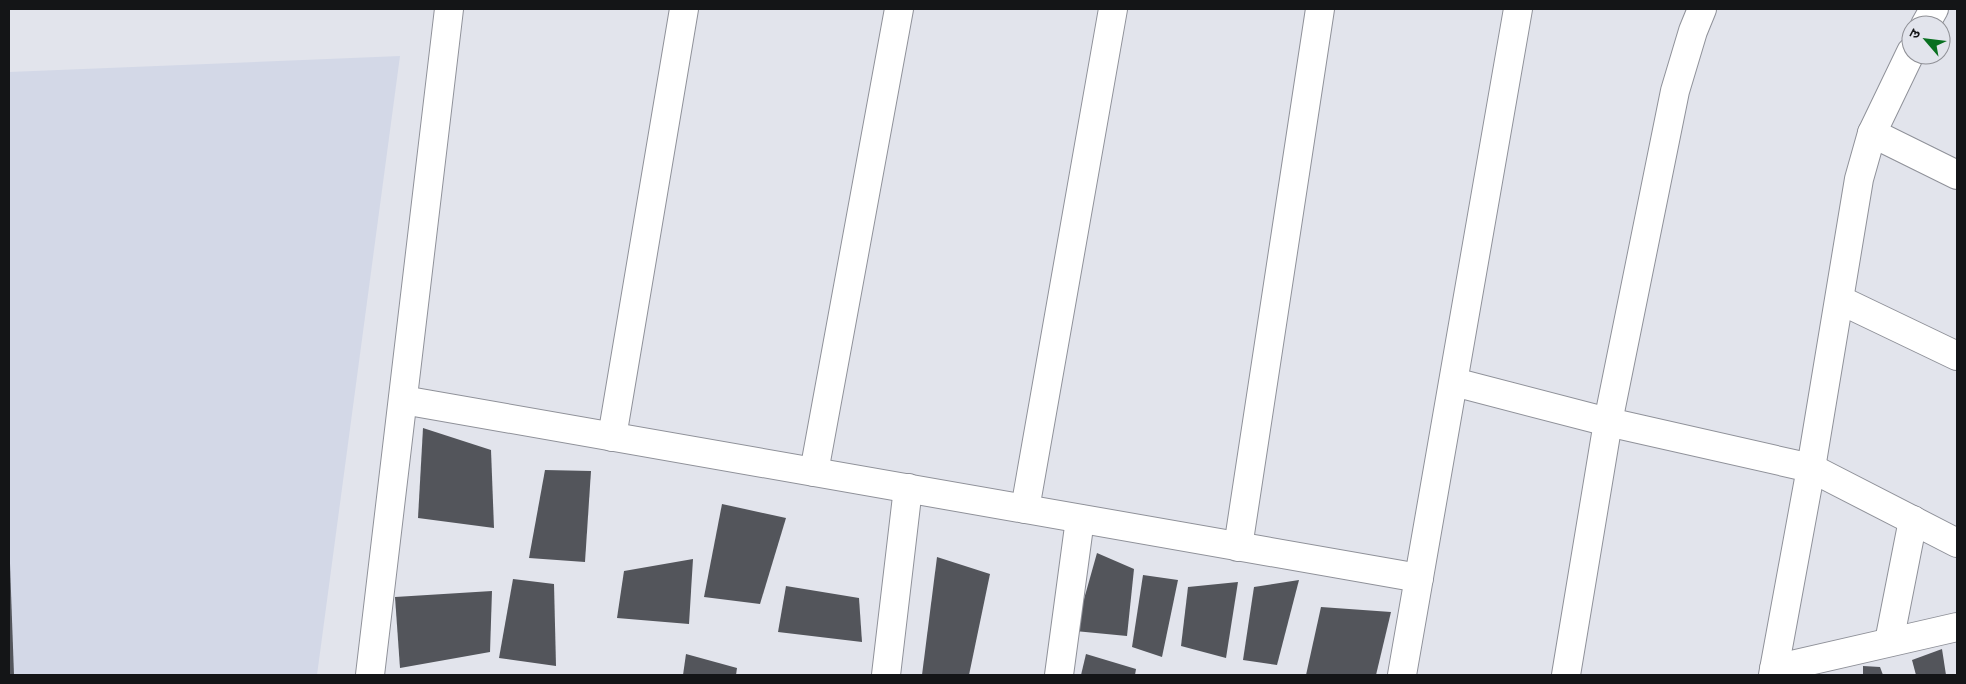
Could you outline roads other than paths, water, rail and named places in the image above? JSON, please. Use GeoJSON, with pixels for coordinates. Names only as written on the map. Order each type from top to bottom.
{"type":"FeatureCollection","features":[{"type":"Feature","properties":{"kind":"street"},"geometry":{"type":"LineString","coordinates":[[370,675],[449,9]]}},
{"type":"Feature","properties":{"kind":"street"},"geometry":{"type":"LineString","coordinates":[[612,437],[684,9]]}},
{"type":"Feature","properties":{"kind":"street"},"geometry":{"type":"LineString","coordinates":[[814,472],[899,9]]}},
{"type":"Feature","properties":{"kind":"street"},"geometry":{"type":"LineString","coordinates":[[1025,509],[1112,9]]}},
{"type":"Feature","properties":{"kind":"street"},"geometry":{"type":"LineString","coordinates":[[1238,547],[1320,9]]}},
{"type":"Feature","properties":{"kind":"street"},"geometry":{"type":"LineString","coordinates":[[1402,675],[1518,9]]}},
{"type":"Feature","properties":{"kind":"street"},"geometry":{"type":"LineString","coordinates":[[1566,675],[1608,422],[1675,91],[1693,31],[1702,9]]}},
{"type":"Feature","properties":{"kind":"street"},"geometry":{"type":"LineString","coordinates":[[1905,65],[1872,133],[1859,179],[1840,300],[1774,672],[1957,626]]}},
{"type":"Feature","properties":{"kind":"street"},"geometry":{"type":"LineString","coordinates":[[1872,133],[1957,175]]}},
{"type":"Feature","properties":{"kind":"street"},"geometry":{"type":"LineString","coordinates":[[1840,300],[1957,356]]}},
{"type":"Feature","properties":{"kind":"street"},"geometry":{"type":"LineString","coordinates":[[1454,382],[1608,422],[1811,468],[1957,543]]}},
{"type":"Feature","properties":{"kind":"street"},"geometry":{"type":"LineString","coordinates":[[403,400],[1419,578]]}},
{"type":"Feature","properties":{"kind":"street"},"geometry":{"type":"LineString","coordinates":[[886,675],[908,488]]}},
{"type":"Feature","properties":{"kind":"street"},"geometry":{"type":"LineString","coordinates":[[1059,675],[1080,519]]}},
{"type":"Feature","properties":{"kind":"street"},"geometry":{"type":"LineString","coordinates":[[1889,642],[1913,520]]}}]}
